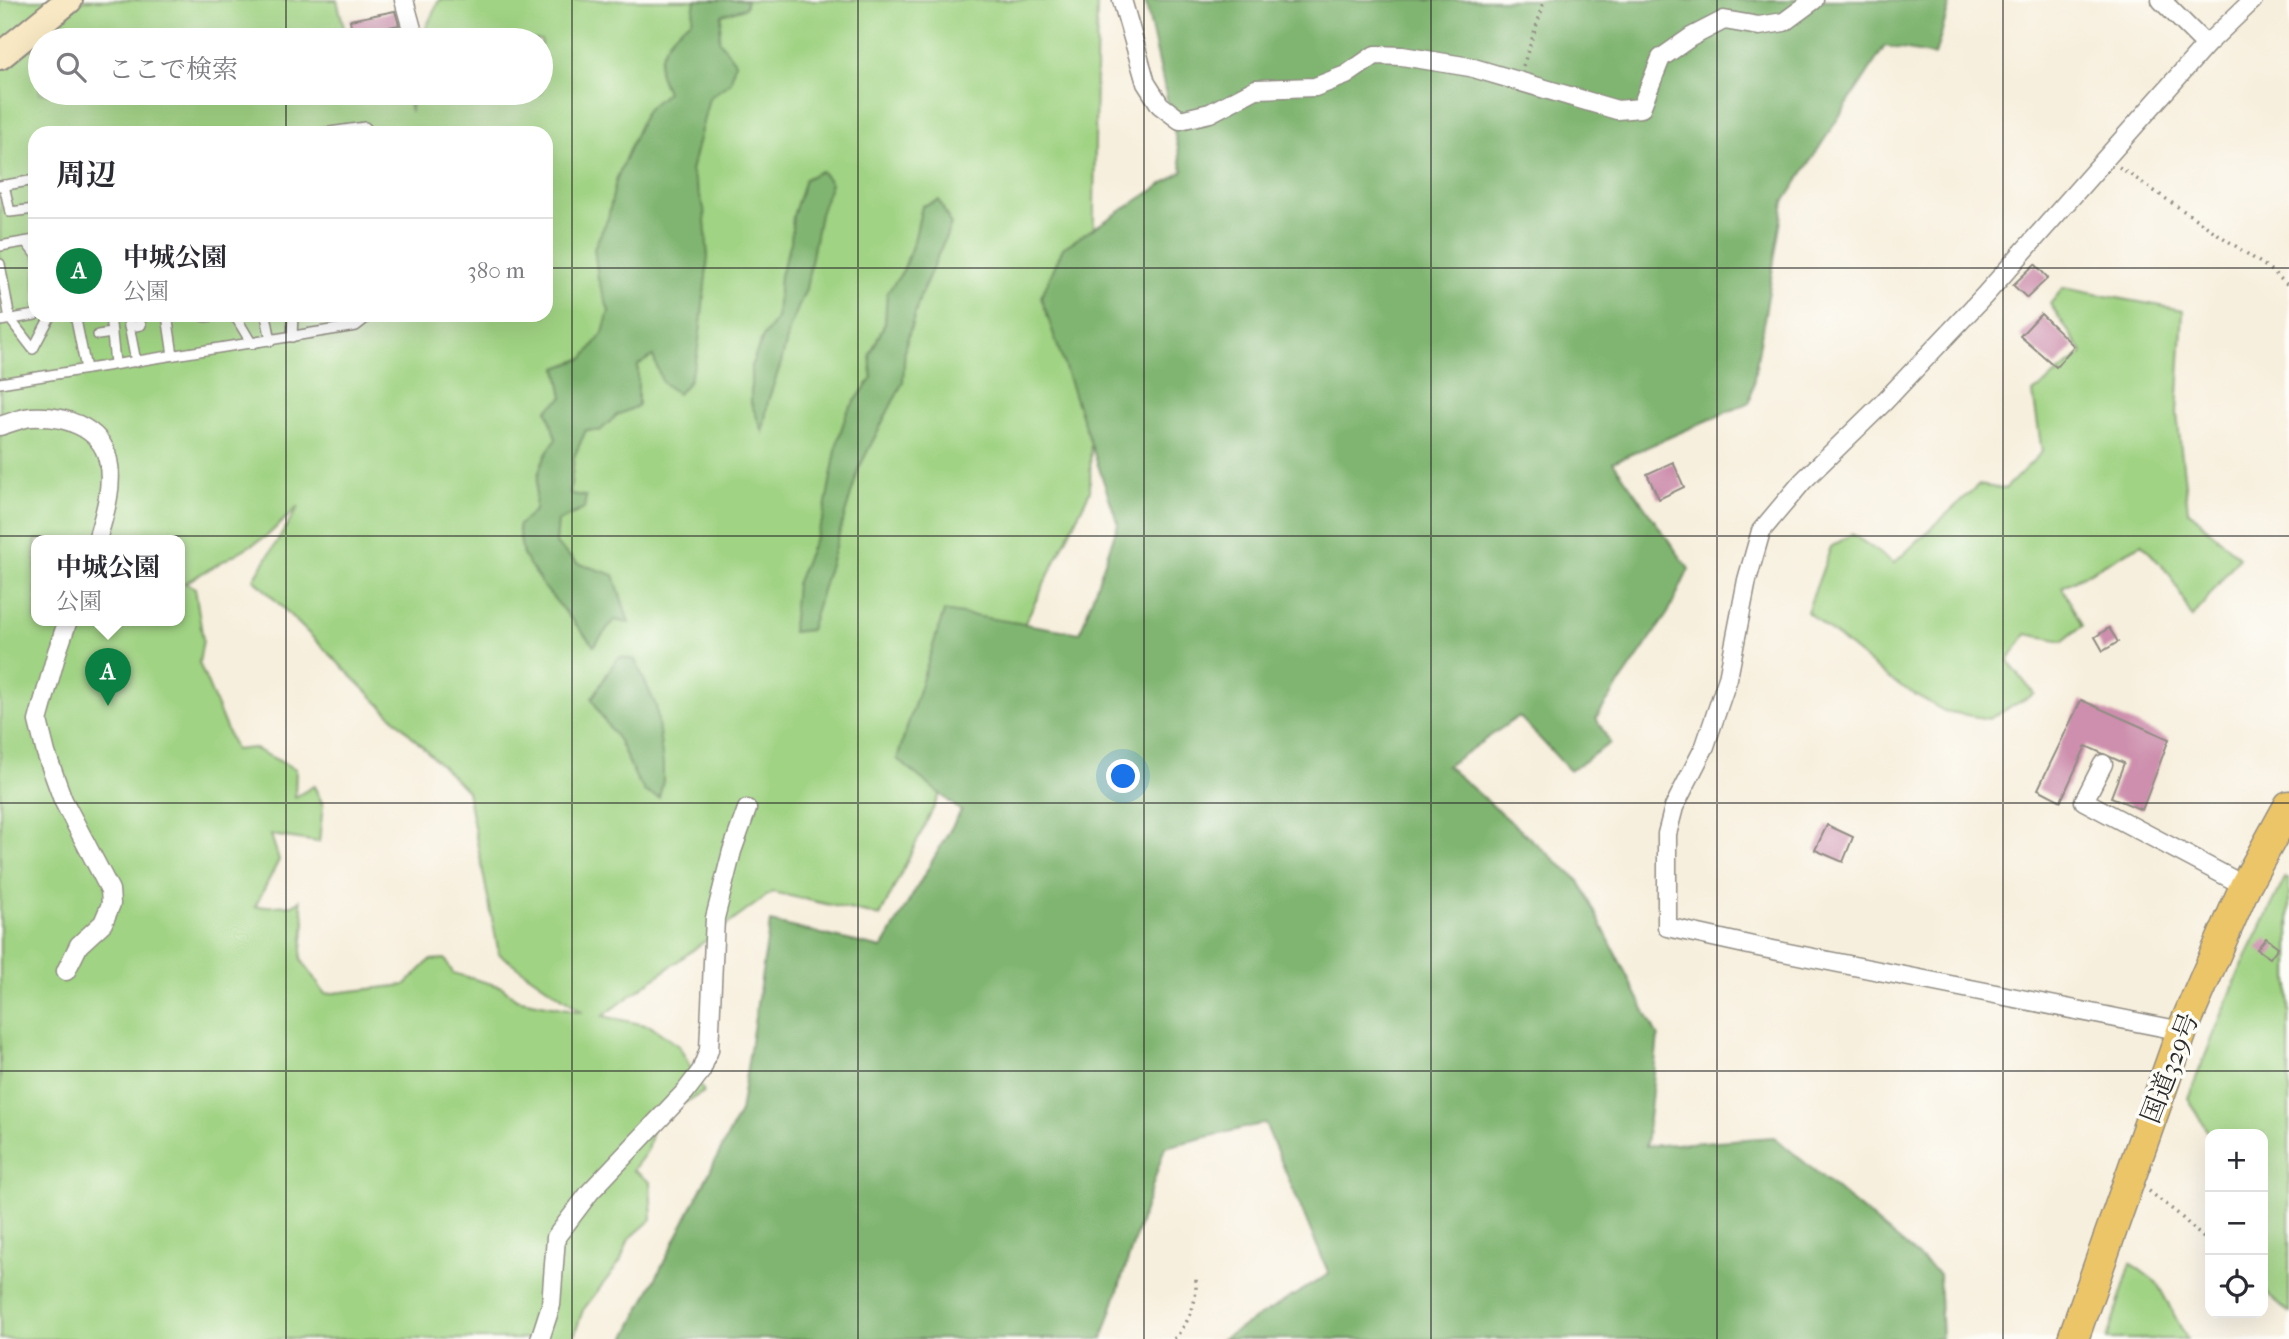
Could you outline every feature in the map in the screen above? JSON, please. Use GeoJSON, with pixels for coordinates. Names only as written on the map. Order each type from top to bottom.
{"type":"FeatureCollection","features":[{"type":"Feature","properties":{"kind":"highway","name":"国道329号"},"geometry":{"type":"LineString","coordinates":[[2073,1339],[2182,1031],[2245,886],[2289,806]]}},
{"type":"Feature","properties":{"kind":"main road"},"geometry":{"type":"LineString","coordinates":[[34,28],[69,0]]}},
{"type":"Feature","properties":{"kind":"main road"},"geometry":{"type":"LineString","coordinates":[[0,56],[28,33]]}},
{"type":"Feature","properties":{"kind":"street"},"geometry":{"type":"LineString","coordinates":[[404,0],[412,28]]}},
{"type":"Feature","properties":{"kind":"street"},"geometry":{"type":"LineString","coordinates":[[1122,0],[1146,83],[1160,105],[1180,120],[1210,113],[1256,89],[1315,87],[1346,75],[1376,55],[1402,55],[1470,67],[1617,110],[1641,108],[1661,58],[1691,37],[1724,20],[1759,26],[1784,22],[1814,0]]}},
{"type":"Feature","properties":{"kind":"street"},"geometry":{"type":"LineString","coordinates":[[2161,0],[2206,45]]}},
{"type":"Feature","properties":{"kind":"street"},"geometry":{"type":"LineString","coordinates":[[2182,1031],[1667,927],[1667,834],[1674,807],[1705,746],[1728,678],[1747,580],[1761,531],[1803,481],[1883,403],[1984,296],[2206,45],[2253,0]]}},
{"type":"Feature","properties":{"kind":"street"},"geometry":{"type":"LineString","coordinates":[[0,426],[28,417],[50,417],[85,426],[101,442],[108,460],[109,479],[105,512],[98,535]]}},
{"type":"Feature","properties":{"kind":"street"},"geometry":{"type":"LineString","coordinates":[[65,971],[79,945],[103,923],[111,904],[110,890],[63,800],[46,753],[38,720],[66,626]]}},
{"type":"Feature","properties":{"kind":"street"},"geometry":{"type":"LineString","coordinates":[[2103,764],[2084,801],[2245,886]]}},
{"type":"Feature","properties":{"kind":"street"},"geometry":{"type":"LineString","coordinates":[[540,1339],[551,1305],[555,1237],[590,1192],[685,1092],[701,1071],[709,1051],[715,918],[732,851],[747,808]]}},
{"type":"Feature","properties":{"kind":"lane"},"geometry":{"type":"LineString","coordinates":[[28,181],[2,185],[10,212],[28,210]]}},
{"type":"Feature","properties":{"kind":"lane"},"geometry":{"type":"LineString","coordinates":[[0,246],[28,241]]}},
{"type":"Feature","properties":{"kind":"lane"},"geometry":{"type":"LineString","coordinates":[[0,264],[5,320],[33,349],[47,322]]}},
{"type":"Feature","properties":{"kind":"lane"},"geometry":{"type":"LineString","coordinates":[[5,320],[28,316]]}},
{"type":"Feature","properties":{"kind":"lane"},"geometry":{"type":"LineString","coordinates":[[76,322],[86,369]]}},
{"type":"Feature","properties":{"kind":"lane"},"geometry":{"type":"LineString","coordinates":[[111,322],[115,363]]}},
{"type":"Feature","properties":{"kind":"lane"},"geometry":{"type":"LineString","coordinates":[[128,322],[136,362]]}},
{"type":"Feature","properties":{"kind":"lane"},"geometry":{"type":"LineString","coordinates":[[168,322],[173,355]]}},
{"type":"Feature","properties":{"kind":"lane"},"geometry":{"type":"LineString","coordinates":[[239,322],[252,344]]}},
{"type":"Feature","properties":{"kind":"lane"},"geometry":{"type":"LineString","coordinates":[[267,322],[271,341]]}},
{"type":"Feature","properties":{"kind":"lane"},"geometry":{"type":"LineString","coordinates":[[292,337],[293,322]]}},
{"type":"Feature","properties":{"kind":"lane"},"geometry":{"type":"LineString","coordinates":[[0,383],[115,363],[271,341],[356,326],[361,322]]}},
{"type":"Feature","properties":{"kind":"lane"},"geometry":{"type":"LineString","coordinates":[[129,327],[141,325]]}},
{"type":"Feature","properties":{"kind":"lane"},"geometry":{"type":"LineString","coordinates":[[98,335],[112,333]]}},
{"type":"Feature","properties":{"kind":"path"},"geometry":{"type":"LineString","coordinates":[[1518,81],[1545,0]]}},
{"type":"Feature","properties":{"kind":"path"},"geometry":{"type":"LineString","coordinates":[[2106,158],[2268,268],[2289,286]]}},
{"type":"Feature","properties":{"kind":"path"},"geometry":{"type":"LineString","coordinates":[[2128,1181],[2145,1189],[2177,1213],[2205,1239]]}},
{"type":"Feature","properties":{"kind":"path"},"geometry":{"type":"LineString","coordinates":[[1174,1339],[1192,1313],[1196,1279]]}},
{"type":"Feature","properties":{"kind":"green space"},"geometry":{"type":"Polygon","coordinates":[[[0,0],[337,0],[344,28],[28,28],[28,105],[410,105],[410,112],[411,105],[553,105],[553,28],[426,28],[439,0],[1097,0],[1090,491],[880,916],[772,892],[603,1016],[650,1026],[679,1046],[704,1092],[654,1121],[647,1151],[633,1170],[650,1182],[652,1219],[629,1239],[620,1262],[583,1310],[573,1339],[0,1339],[0,0]],[[299,506],[267,536],[185,583],[195,588],[203,640],[199,663],[235,750],[253,748],[296,769],[295,797],[314,786],[323,805],[319,842],[271,835],[279,860],[255,907],[293,905],[300,900],[305,921],[301,959],[325,994],[405,985],[430,960],[445,959],[453,973],[502,987],[516,999],[583,1012],[499,954],[467,791],[254,579],[299,506]]]}},
{"type":"Feature","properties":{"kind":"green space"},"geometry":{"type":"Polygon","coordinates":[[[695,0],[747,0],[745,8],[722,15],[719,40],[735,62],[731,82],[709,98],[691,171],[704,208],[708,257],[697,356],[689,381],[678,394],[662,382],[653,356],[638,365],[638,406],[617,415],[600,431],[586,430],[574,457],[570,494],[586,496],[584,509],[558,521],[556,544],[577,563],[614,575],[629,623],[614,620],[594,646],[544,587],[523,555],[518,526],[535,510],[539,473],[545,456],[556,439],[547,410],[563,397],[557,368],[584,358],[603,333],[609,311],[598,279],[594,248],[608,218],[616,180],[646,110],[667,92],[659,70],[662,54],[674,35],[692,20],[695,0]]]}},
{"type":"Feature","properties":{"kind":"green space"},"geometry":{"type":"Polygon","coordinates":[[[1145,0],[1951,0],[1935,55],[1885,46],[1784,202],[1750,402],[1613,462],[1689,569],[1668,613],[1596,718],[1610,743],[1570,771],[1519,716],[1447,766],[1579,881],[1658,1037],[1646,1146],[1774,1137],[1939,1274],[1942,1339],[1222,1339],[1329,1274],[1265,1123],[1165,1147],[1102,1339],[625,1339],[740,1112],[770,922],[882,948],[961,811],[897,759],[944,611],[1080,633],[1118,524],[1041,297],[1063,248],[1183,171],[1145,0]]]}},
{"type":"Feature","properties":{"kind":"green space"},"geometry":{"type":"Polygon","coordinates":[[[821,171],[831,183],[820,214],[806,289],[790,327],[768,401],[763,432],[751,403],[751,366],[763,337],[777,318],[780,275],[791,242],[793,216],[805,179],[821,171]]]}},
{"type":"Feature","properties":{"kind":"green space"},"geometry":{"type":"Polygon","coordinates":[[[939,200],[951,225],[921,294],[905,347],[903,382],[859,468],[810,630],[792,632],[796,584],[823,519],[838,440],[847,412],[872,378],[870,355],[885,323],[887,293],[903,271],[922,206],[939,200]]]}},
{"type":"Feature","properties":{"kind":"green space"},"geometry":{"type":"Polygon","coordinates":[[[2063,288],[2183,310],[2177,414],[2188,510],[2239,557],[2192,618],[2172,577],[2142,544],[2062,587],[2082,626],[2063,641],[2026,634],[2008,661],[2034,694],[1989,719],[1944,711],[1889,679],[1807,612],[1831,547],[1852,534],[1894,563],[1978,485],[2005,489],[2042,452],[2033,393],[2083,353],[2050,304],[2063,288]]]}},
{"type":"Feature","properties":{"kind":"green space"},"geometry":{"type":"Polygon","coordinates":[[[620,657],[635,660],[656,706],[663,764],[659,798],[645,792],[619,741],[592,698],[620,657]]]}},
{"type":"Feature","properties":{"kind":"green space"},"geometry":{"type":"Polygon","coordinates":[[[2285,878],[2289,880],[2289,1312],[2268,1294],[2268,1129],[2206,1129],[2188,1098],[2240,970],[2285,878]]]}},
{"type":"Feature","properties":{"kind":"green space"},"geometry":{"type":"Polygon","coordinates":[[[2131,1263],[2157,1283],[2187,1339],[2107,1339],[2131,1263]]]}},
{"type":"Feature","properties":{"kind":"building"},"geometry":{"type":"Polygon","coordinates":[[[395,11],[399,25],[389,28],[351,28],[350,20],[395,11]]]}},
{"type":"Feature","properties":{"kind":"building"},"geometry":{"type":"Polygon","coordinates":[[[2035,264],[2048,278],[2027,298],[2013,285],[2035,264]]]}},
{"type":"Feature","properties":{"kind":"building"},"geometry":{"type":"Polygon","coordinates":[[[2041,314],[2074,346],[2056,367],[2020,336],[2041,314]]]}},
{"type":"Feature","properties":{"kind":"building"},"geometry":{"type":"Polygon","coordinates":[[[1673,462],[1684,487],[1659,499],[1647,474],[1673,462]]]}},
{"type":"Feature","properties":{"kind":"building"},"geometry":{"type":"Polygon","coordinates":[[[2109,628],[2118,642],[2103,651],[2095,637],[2109,628]]]}},
{"type":"Feature","properties":{"kind":"building"},"geometry":{"type":"Polygon","coordinates":[[[2081,700],[2169,739],[2142,810],[2111,797],[2124,763],[2086,746],[2061,801],[2038,789],[2081,700]]]}},
{"type":"Feature","properties":{"kind":"building"},"geometry":{"type":"Polygon","coordinates":[[[1827,825],[1853,837],[1843,862],[1815,850],[1827,825]]]}},
{"type":"Feature","properties":{"kind":"building"},"geometry":{"type":"Polygon","coordinates":[[[2266,938],[2278,947],[2270,958],[2257,949],[2266,938]]]}},
{"type":"Feature","properties":{"kind":"place","name":"中城公園"},"geometry":{"type":"Point","coordinates":[108,706]}}]}
